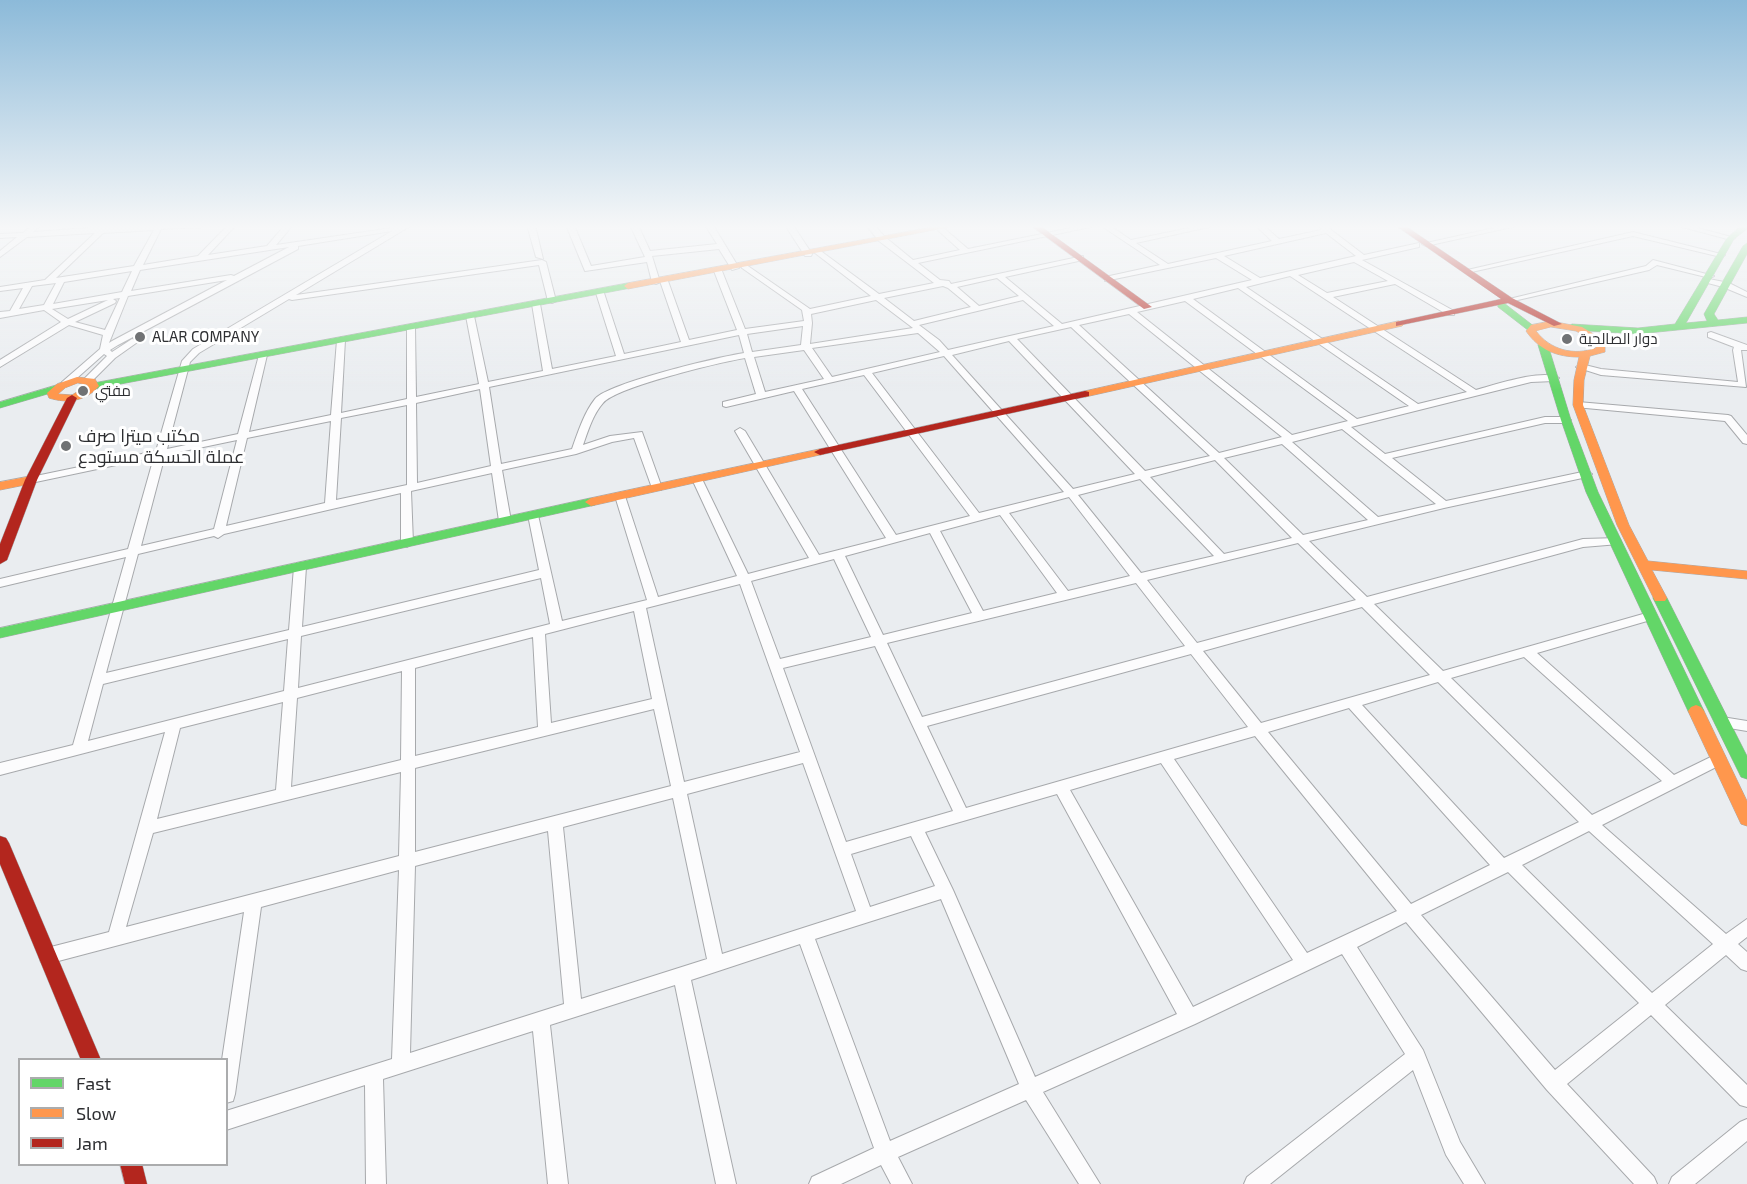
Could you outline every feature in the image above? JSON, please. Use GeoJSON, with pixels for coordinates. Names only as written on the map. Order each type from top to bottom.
{"type":"FeatureCollection","features":[{"type":"Feature","properties":{"kind":"street"},"geometry":{"type":"LineString","coordinates":[[0,289],[59,280]]}},
{"type":"Feature","properties":{"kind":"street"},"geometry":{"type":"LineString","coordinates":[[47,307],[61,280]]}},
{"type":"Feature","properties":{"kind":"street"},"geometry":{"type":"LineString","coordinates":[[108,353],[103,345],[131,280]]}},
{"type":"Feature","properties":{"kind":"street"},"geometry":{"type":"LineString","coordinates":[[0,315],[215,280]]}},
{"type":"Feature","properties":{"kind":"street"},"geometry":{"type":"LineString","coordinates":[[234,280],[108,353],[52,393],[55,398],[72,398],[86,393],[108,353],[247,280]]}},
{"type":"Feature","properties":{"kind":"street"},"geometry":{"type":"LineString","coordinates":[[80,748],[186,361],[196,351],[316,280]]}},
{"type":"Feature","properties":{"kind":"street"},"geometry":{"type":"LineString","coordinates":[[284,299],[415,280]]}},
{"type":"Feature","properties":{"kind":"street"},"geometry":{"type":"LineString","coordinates":[[547,280],[552,301]]}},
{"type":"Feature","properties":{"kind":"street"},"geometry":{"type":"LineString","coordinates":[[0,405],[61,386],[183,371],[669,280]]}},
{"type":"Feature","properties":{"kind":"street"},"geometry":{"type":"LineString","coordinates":[[722,280],[742,333],[761,396]]}},
{"type":"Feature","properties":{"kind":"street"},"geometry":{"type":"LineString","coordinates":[[761,280],[806,309],[805,345],[830,380]]}},
{"type":"Feature","properties":{"kind":"street"},"geometry":{"type":"LineString","coordinates":[[852,280],[916,327],[946,353],[1071,493],[1258,729],[1408,912],[1554,1083],[1647,1184]]}},
{"type":"Feature","properties":{"kind":"street"},"geometry":{"type":"LineString","coordinates":[[936,280],[948,285],[977,308]]}},
{"type":"Feature","properties":{"kind":"street"},"geometry":{"type":"LineString","coordinates":[[0,486],[742,333],[877,298],[975,280]]}},
{"type":"Feature","properties":{"kind":"street"},"geometry":{"type":"LineString","coordinates":[[1004,280],[1061,327]]}},
{"type":"Feature","properties":{"kind":"street"},"geometry":{"type":"LineString","coordinates":[[1110,280],[1147,307]]}},
{"type":"Feature","properties":{"kind":"street"},"geometry":{"type":"LineString","coordinates":[[726,404],[1263,280]]}},
{"type":"Feature","properties":{"kind":"street"},"geometry":{"type":"LineString","coordinates":[[1302,280],[1475,393]]}},
{"type":"Feature","properties":{"kind":"street"},"geometry":{"type":"LineString","coordinates":[[1392,280],[1451,313]]}},
{"type":"Feature","properties":{"kind":"street"},"geometry":{"type":"LineString","coordinates":[[1473,280],[1503,301],[1557,324],[1572,327],[1620,333],[1678,328],[1747,331]]}},
{"type":"Feature","properties":{"kind":"street"},"geometry":{"type":"LineString","coordinates":[[1478,280],[1532,329],[1532,337],[1543,345],[1583,361],[1601,372],[1743,385],[1737,350],[1743,347]]}},
{"type":"Feature","properties":{"kind":"street"},"geometry":{"type":"LineString","coordinates":[[0,633],[1595,280]]}},
{"type":"Feature","properties":{"kind":"street"},"geometry":{"type":"LineString","coordinates":[[1678,328],[1707,280]]}},
{"type":"Feature","properties":{"kind":"street"},"geometry":{"type":"LineString","coordinates":[[1715,280],[1737,288],[1747,295]]}},
{"type":"Feature","properties":{"kind":"street"},"geometry":{"type":"LineString","coordinates":[[660,282],[686,344]]}},
{"type":"Feature","properties":{"kind":"street"},"geometry":{"type":"LineString","coordinates":[[1326,296],[1395,282]]}},
{"type":"Feature","properties":{"kind":"street"},"geometry":{"type":"LineString","coordinates":[[13,313],[29,285]]}},
{"type":"Feature","properties":{"kind":"street"},"geometry":{"type":"LineString","coordinates":[[1240,286],[1416,407]]}},
{"type":"Feature","properties":{"kind":"street"},"geometry":{"type":"LineString","coordinates":[[1737,288],[1709,316],[1714,329],[1743,347]]}},
{"type":"Feature","properties":{"kind":"street"},"geometry":{"type":"LineString","coordinates":[[600,293],[621,358]]}},
{"type":"Feature","properties":{"kind":"street"},"geometry":{"type":"LineString","coordinates":[[0,364],[67,322],[124,295]]}},
{"type":"Feature","properties":{"kind":"street"},"geometry":{"type":"LineString","coordinates":[[576,451],[585,426],[600,399],[636,383],[714,361],[916,327],[977,308],[1025,297]]}},
{"type":"Feature","properties":{"kind":"street"},"geometry":{"type":"LineString","coordinates":[[1186,298],[1263,354],[1444,505]]}},
{"type":"Feature","properties":{"kind":"street"},"geometry":{"type":"LineString","coordinates":[[536,304],[549,373]]}},
{"type":"Feature","properties":{"kind":"street"},"geometry":{"type":"LineString","coordinates":[[47,307],[67,322],[108,334]]}},
{"type":"Feature","properties":{"kind":"street"},"geometry":{"type":"LineString","coordinates":[[1131,311],[1287,439],[1376,521]]}},
{"type":"Feature","properties":{"kind":"street"},"geometry":{"type":"LineString","coordinates":[[470,316],[484,386],[505,521]]}},
{"type":"Feature","properties":{"kind":"street"},"geometry":{"type":"LineString","coordinates":[[1583,361],[1612,346],[1714,329],[1747,320]]}},
{"type":"Feature","properties":{"kind":"street"},"geometry":{"type":"LineString","coordinates":[[1073,324],[1217,457],[1590,824],[1747,963]]}},
{"type":"Feature","properties":{"kind":"street"},"geometry":{"type":"LineString","coordinates":[[1532,329],[1541,325],[1557,324]]}},
{"type":"Feature","properties":{"kind":"street"},"geometry":{"type":"LineString","coordinates":[[407,543],[412,401],[411,327]]}},
{"type":"Feature","properties":{"kind":"street"},"geometry":{"type":"LineString","coordinates":[[1572,327],[1612,346]]}},
{"type":"Feature","properties":{"kind":"street"},"geometry":{"type":"LineString","coordinates":[[1011,338],[1144,474],[1222,558]]}},
{"type":"Feature","properties":{"kind":"street"},"geometry":{"type":"LineString","coordinates":[[330,505],[341,340]]}},
{"type":"Feature","properties":{"kind":"street"},"geometry":{"type":"LineString","coordinates":[[1543,345],[1566,420],[1592,492],[1747,819]]}},
{"type":"Feature","properties":{"kind":"street"},"geometry":{"type":"LineString","coordinates":[[218,534],[262,355]]}},
{"type":"Feature","properties":{"kind":"street"},"geometry":{"type":"LineString","coordinates":[[1583,361],[1578,405],[1623,525],[1747,772]]}},
{"type":"Feature","properties":{"kind":"street"},"geometry":{"type":"LineString","coordinates":[[867,372],[977,518]]}},
{"type":"Feature","properties":{"kind":"street"},"geometry":{"type":"LineString","coordinates":[[0,769],[539,632],[1144,474],[1531,379],[1554,378]]}},
{"type":"Feature","properties":{"kind":"street"},"geometry":{"type":"LineString","coordinates":[[797,388],[893,540]]}},
{"type":"Feature","properties":{"kind":"street"},"geometry":{"type":"LineString","coordinates":[[0,560],[32,480],[72,398]]}},
{"type":"Feature","properties":{"kind":"street"},"geometry":{"type":"LineString","coordinates":[[1578,405],[1728,418],[1747,441]]}},
{"type":"Feature","properties":{"kind":"street"},"geometry":{"type":"LineString","coordinates":[[1384,457],[1545,420],[1566,420]]}},
{"type":"Feature","properties":{"kind":"street"},"geometry":{"type":"LineString","coordinates":[[740,431],[816,560]]}},
{"type":"Feature","properties":{"kind":"street"},"geometry":{"type":"LineString","coordinates":[[0,583],[218,534],[330,505],[576,451],[610,439],[638,434],[657,488]]}},
{"type":"Feature","properties":{"kind":"street"},"geometry":{"type":"LineString","coordinates":[[775,665],[1444,505],[1587,474]]}},
{"type":"Feature","properties":{"kind":"street"},"geometry":{"type":"LineString","coordinates":[[697,479],[744,578],[865,915]]}},
{"type":"Feature","properties":{"kind":"street"},"geometry":{"type":"LineString","coordinates":[[620,496],[647,604],[660,702],[716,963]]}},
{"type":"Feature","properties":{"kind":"street"},"geometry":{"type":"LineString","coordinates":[[1002,510],[1065,596]]}},
{"type":"Feature","properties":{"kind":"street"},"geometry":{"type":"LineString","coordinates":[[533,515],[557,626]]}},
{"type":"Feature","properties":{"kind":"street"},"geometry":{"type":"LineString","coordinates":[[933,529],[980,615]]}},
{"type":"Feature","properties":{"kind":"street"},"geometry":{"type":"LineString","coordinates":[[919,723],[1583,543],[1615,541]]}},
{"type":"Feature","properties":{"kind":"street"},"geometry":{"type":"LineString","coordinates":[[838,554],[962,814]]}},
{"type":"Feature","properties":{"kind":"street"},"geometry":{"type":"LineString","coordinates":[[283,794],[300,567]]}},
{"type":"Feature","properties":{"kind":"street"},"geometry":{"type":"LineString","coordinates":[[1646,569],[1747,575]]}},
{"type":"Feature","properties":{"kind":"street"},"geometry":{"type":"LineString","coordinates":[[1646,569],[1747,583]]}},
{"type":"Feature","properties":{"kind":"street"},"geometry":{"type":"LineString","coordinates":[[98,680],[545,573]]}},
{"type":"Feature","properties":{"kind":"street"},"geometry":{"type":"LineString","coordinates":[[841,850],[1650,616]]}},
{"type":"Feature","properties":{"kind":"street"},"geometry":{"type":"LineString","coordinates":[[539,632],[545,730]]}},
{"type":"Feature","properties":{"kind":"street"},"geometry":{"type":"LineString","coordinates":[[1527,652],[1673,782]]}},
{"type":"Feature","properties":{"kind":"street"},"geometry":{"type":"LineString","coordinates":[[401,1065],[407,861],[409,665]]}},
{"type":"Feature","properties":{"kind":"street"},"geometry":{"type":"LineString","coordinates":[[147,828],[660,702]]}},
{"type":"Feature","properties":{"kind":"street"},"geometry":{"type":"LineString","coordinates":[[1351,702],[1506,865],[1747,1098]]}},
{"type":"Feature","properties":{"kind":"street"},"geometry":{"type":"LineString","coordinates":[[1722,722],[1747,726]]}},
{"type":"Feature","properties":{"kind":"street"},"geometry":{"type":"LineString","coordinates":[[115,938],[174,724]]}},
{"type":"Feature","properties":{"kind":"street"},"geometry":{"type":"LineString","coordinates":[[47,956],[808,756]]}},
{"type":"Feature","properties":{"kind":"street"},"geometry":{"type":"LineString","coordinates":[[1164,756],[1304,963]]}},
{"type":"Feature","properties":{"kind":"street"},"geometry":{"type":"LineString","coordinates":[[819,1184],[885,1152],[1031,1090],[1346,945],[1408,912],[1719,759]]}},
{"type":"Feature","properties":{"kind":"street"},"geometry":{"type":"LineString","coordinates":[[1060,786],[1189,1018]]}},
{"type":"Feature","properties":{"kind":"street"},"geometry":{"type":"LineString","coordinates":[[555,822],[573,1009]]}},
{"type":"Feature","properties":{"kind":"street"},"geometry":{"type":"LineString","coordinates":[[915,828],[945,890],[1031,1090],[1090,1184]]}},
{"type":"Feature","properties":{"kind":"street"},"geometry":{"type":"LineString","coordinates":[[0,843],[91,1058]]}},
{"type":"Feature","properties":{"kind":"street"},"geometry":{"type":"LineString","coordinates":[[228,1120],[945,890]]}},
{"type":"Feature","properties":{"kind":"street"},"geometry":{"type":"LineString","coordinates":[[228,1080],[254,901]]}},
{"type":"Feature","properties":{"kind":"street"},"geometry":{"type":"LineString","coordinates":[[1554,1083],[1747,927]]}},
{"type":"Feature","properties":{"kind":"street"},"geometry":{"type":"LineString","coordinates":[[806,935],[885,1152],[902,1184]]}},
{"type":"Feature","properties":{"kind":"street"},"geometry":{"type":"LineString","coordinates":[[1346,945],[1417,1056],[1453,1148],[1474,1184]]}},
{"type":"Feature","properties":{"kind":"street"},"geometry":{"type":"LineString","coordinates":[[681,975],[726,1184]]}},
{"type":"Feature","properties":{"kind":"street"},"geometry":{"type":"LineString","coordinates":[[541,1020],[558,1184]]}},
{"type":"Feature","properties":{"kind":"street"},"geometry":{"type":"LineString","coordinates":[[1254,1184],[1417,1056]]}},
{"type":"Feature","properties":{"kind":"street"},"geometry":{"type":"LineString","coordinates":[[374,1073],[376,1184]]}},
{"type":"Feature","properties":{"kind":"street"},"geometry":{"type":"LineString","coordinates":[[1679,1184],[1747,1129]]}},
{"type":"Feature","properties":{"kind":"street"},"geometry":{"type":"LineString","coordinates":[[132,1166],[136,1184]]}},
{"type":"Feature","properties":{"kind":"traffic: fast"},"geometry":{"type":"LineString","coordinates":[[1678,328],[1706,280]]}},
{"type":"Feature","properties":{"kind":"traffic: fast"},"geometry":{"type":"LineString","coordinates":[[1717,324],[1709,318],[1709,314],[1728,280]]}},
{"type":"Feature","properties":{"kind":"traffic: fast"},"geometry":{"type":"LineString","coordinates":[[94,386],[628,286]]}},
{"type":"Feature","properties":{"kind":"traffic: fast"},"geometry":{"type":"LineString","coordinates":[[1501,305],[1532,329]]}},
{"type":"Feature","properties":{"kind":"traffic: fast"},"geometry":{"type":"LineString","coordinates":[[1572,327],[1638,331],[1747,320]]}},
{"type":"Feature","properties":{"kind":"traffic: fast"},"geometry":{"type":"LineString","coordinates":[[1543,345],[1566,420],[1592,492],[1696,711]]}},
{"type":"Feature","properties":{"kind":"traffic: fast"},"geometry":{"type":"LineString","coordinates":[[0,405],[57,388]]}},
{"type":"Feature","properties":{"kind":"traffic: fast"},"geometry":{"type":"LineString","coordinates":[[0,633],[591,502]]}},
{"type":"Feature","properties":{"kind":"traffic: fast"},"geometry":{"type":"LineString","coordinates":[[1660,598],[1747,772]]}},
{"type":"Feature","properties":{"kind":"traffic: slow"},"geometry":{"type":"LineString","coordinates":[[628,286],[659,280]]}},
{"type":"Feature","properties":{"kind":"traffic: slow"},"geometry":{"type":"LineString","coordinates":[[1085,394],[1399,324]]}},
{"type":"Feature","properties":{"kind":"traffic: slow"},"geometry":{"type":"LineString","coordinates":[[1551,324],[1579,329],[1600,341],[1601,350],[1582,354],[1552,350],[1537,339],[1531,331],[1534,327],[1551,324]]}},
{"type":"Feature","properties":{"kind":"traffic: slow"},"geometry":{"type":"LineString","coordinates":[[1585,355],[1579,380],[1578,405],[1623,525],[1660,598]]}},
{"type":"Feature","properties":{"kind":"traffic: slow"},"geometry":{"type":"LineString","coordinates":[[77,380],[91,381],[94,386],[75,397],[64,399],[53,396],[52,393],[61,386],[77,380]]}},
{"type":"Feature","properties":{"kind":"traffic: slow"},"geometry":{"type":"LineString","coordinates":[[591,502],[820,452]]}},
{"type":"Feature","properties":{"kind":"traffic: slow"},"geometry":{"type":"LineString","coordinates":[[0,486],[31,480]]}},
{"type":"Feature","properties":{"kind":"traffic: slow"},"geometry":{"type":"LineString","coordinates":[[1644,565],[1747,575]]}},
{"type":"Feature","properties":{"kind":"traffic: slow"},"geometry":{"type":"LineString","coordinates":[[1696,711],[1747,819]]}},
{"type":"Feature","properties":{"kind":"traffic: jam"},"geometry":{"type":"LineString","coordinates":[[1110,280],[1147,307]]}},
{"type":"Feature","properties":{"kind":"traffic: jam"},"geometry":{"type":"LineString","coordinates":[[1480,280],[1509,300],[1557,324]]}},
{"type":"Feature","properties":{"kind":"traffic: jam"},"geometry":{"type":"LineString","coordinates":[[1399,324],[1509,300]]}},
{"type":"Feature","properties":{"kind":"traffic: jam"},"geometry":{"type":"LineString","coordinates":[[820,452],[1085,394]]}},
{"type":"Feature","properties":{"kind":"traffic: jam"},"geometry":{"type":"LineString","coordinates":[[0,560],[31,480],[72,398]]}},
{"type":"Feature","properties":{"kind":"traffic: jam"},"geometry":{"type":"LineString","coordinates":[[0,843],[90,1058]]}},
{"type":"Feature","properties":{"kind":"traffic: jam"},"geometry":{"type":"LineString","coordinates":[[132,1166],[136,1184]]}},
{"type":"Feature","properties":{"kind":"place","name":"ALAR COMPANY"},"geometry":{"type":"Point","coordinates":[140,337]}},
{"type":"Feature","properties":{"kind":"place","name":"دوار الصالحية"},"geometry":{"type":"Point","coordinates":[1567,339]}},
{"type":"Feature","properties":{"kind":"place","name":"مفتي"},"geometry":{"type":"Point","coordinates":[83,391]}},
{"type":"Feature","properties":{"kind":"place","name":"مكتب ميترا صرف عملة الحسكة مستودع"},"geometry":{"type":"Point","coordinates":[66,446]}}]}
